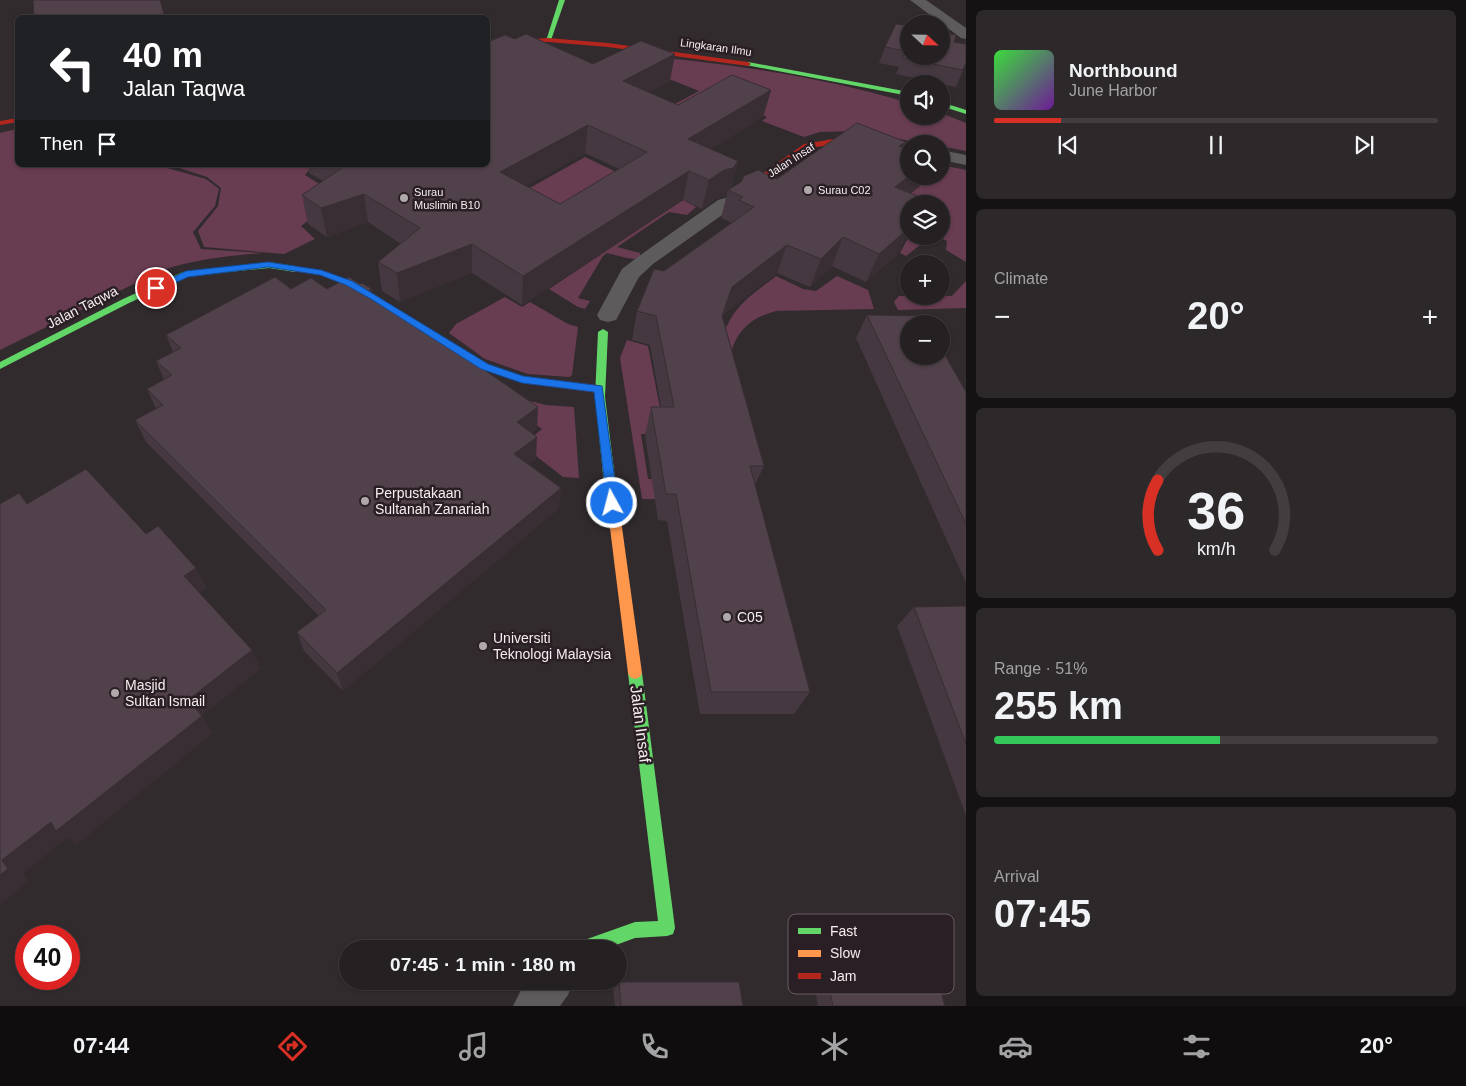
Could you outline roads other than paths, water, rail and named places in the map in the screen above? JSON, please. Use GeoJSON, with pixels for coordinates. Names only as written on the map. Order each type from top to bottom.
{"type":"FeatureCollection","features":[{"type":"Feature","properties":{"kind":"street"},"geometry":{"type":"LineString","coordinates":[[548,40],[562,0]]}},
{"type":"Feature","properties":{"kind":"street"},"geometry":{"type":"LineString","coordinates":[[917,0],[966,35]]}},
{"type":"Feature","properties":{"kind":"street","name":"Lingkaran Ilmu"},"geometry":{"type":"LineString","coordinates":[[490,44],[548,40],[608,45],[758,65],[900,92]]}},
{"type":"Feature","properties":{"kind":"street"},"geometry":{"type":"LineString","coordinates":[[950,107],[966,112]]}},
{"type":"Feature","properties":{"kind":"street"},"geometry":{"type":"LineString","coordinates":[[0,123],[15,120]]}},
{"type":"Feature","properties":{"kind":"street","name":"Jalan Insaf"},"geometry":{"type":"LineString","coordinates":[[612,503],[598,389],[600,350],[606,324],[630,274],[646,260],[808,146],[818,142],[841,139],[900,147]]}},
{"type":"Feature","properties":{"kind":"street"},"geometry":{"type":"LineString","coordinates":[[950,157],[966,160]]}},
{"type":"Feature","properties":{"kind":"street","name":"Jalan Taqwa"},"geometry":{"type":"LineString","coordinates":[[0,366],[126,301],[186,274],[268,265],[321,273],[349,283],[484,367],[522,380],[598,389]]}},
{"type":"Feature","properties":{"kind":"street","name":"Jalan Insaf"},"geometry":{"type":"LineString","coordinates":[[607,940],[635,930],[667,928],[615,520]]}},
{"type":"Feature","properties":{"kind":"street"},"geometry":{"type":"LineString","coordinates":[[534,1006],[547,990]]}},
{"type":"Feature","properties":{"kind":"place","name":"Surau C02"},"geometry":{"type":"Point","coordinates":[808,190]}},
{"type":"Feature","properties":{"kind":"place","name":"Surau Muslimin B10"},"geometry":{"type":"Point","coordinates":[404,198]}},
{"type":"Feature","properties":{"kind":"place","name":"Perpustakaan Sultanah Zanariah"},"geometry":{"type":"Point","coordinates":[365,501]}},
{"type":"Feature","properties":{"kind":"place","name":"C05"},"geometry":{"type":"Point","coordinates":[727,617]}},
{"type":"Feature","properties":{"kind":"place","name":"Universiti Teknologi Malaysia"},"geometry":{"type":"Point","coordinates":[483,646]}},
{"type":"Feature","properties":{"kind":"place","name":"Masjid Sultan Ismail"},"geometry":{"type":"Point","coordinates":[115,693]}}]}
